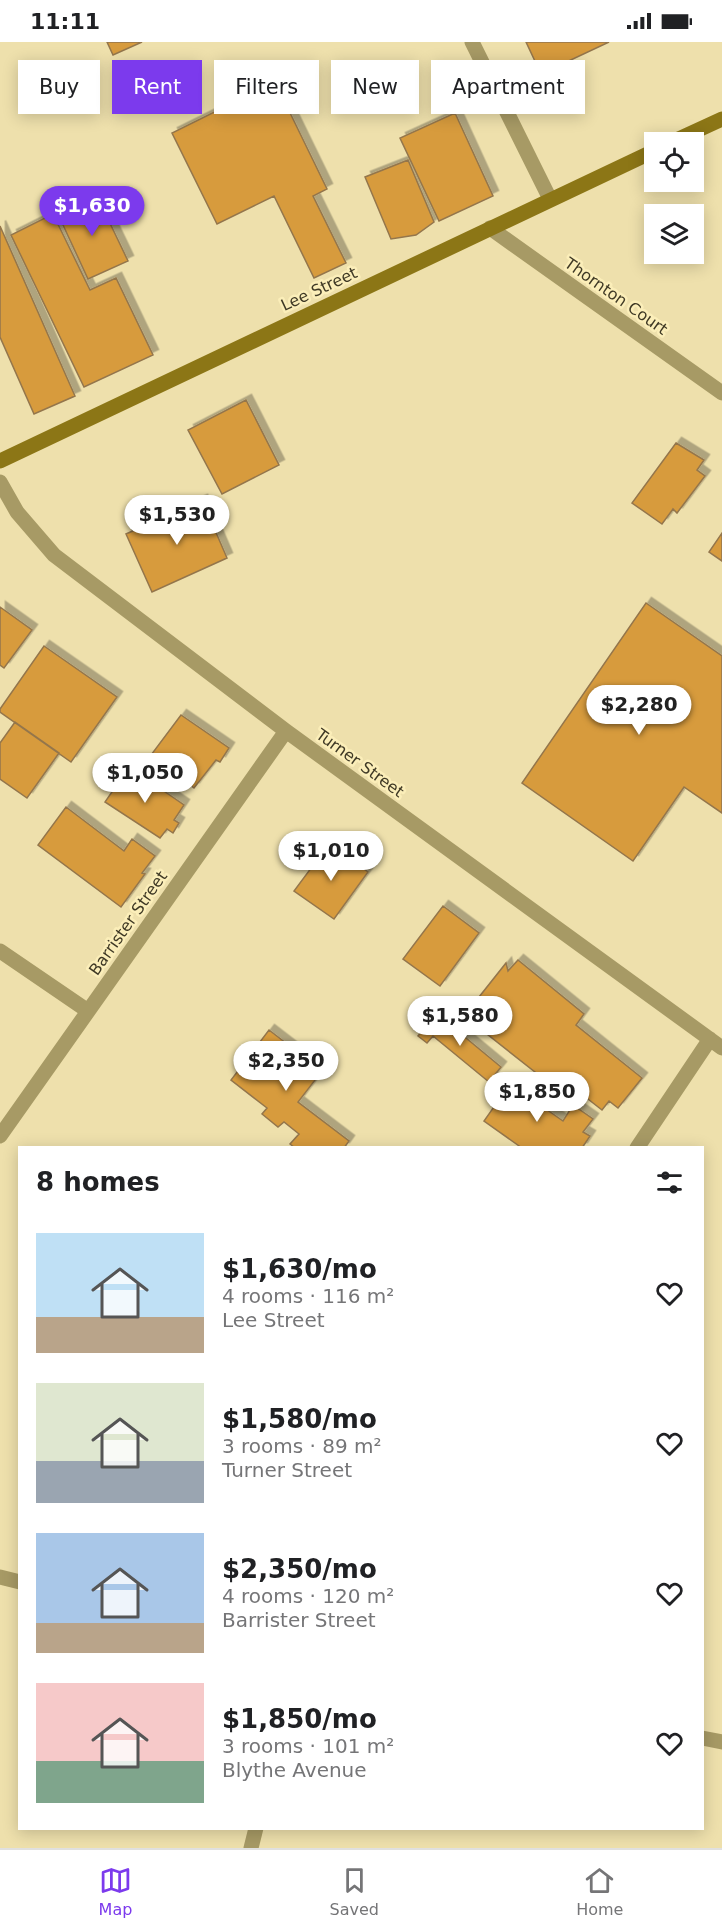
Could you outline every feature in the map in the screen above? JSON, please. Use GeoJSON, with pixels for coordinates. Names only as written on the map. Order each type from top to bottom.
{"type":"FeatureCollection","features":[{"type":"Feature","properties":{"kind":"street"},"geometry":{"type":"LineString","coordinates":[[472,42],[550,200]]}},
{"type":"Feature","properties":{"kind":"street"},"geometry":{"type":"LineString","coordinates":[[694,132],[722,119]]}},
{"type":"Feature","properties":{"kind":"street","name":"Lee Street"},"geometry":{"type":"LineString","coordinates":[[0,461],[644,156]]}},
{"type":"Feature","properties":{"kind":"street","name":"Thornton Court"},"geometry":{"type":"LineString","coordinates":[[490,228],[722,393]]}},
{"type":"Feature","properties":{"kind":"street","name":"Turner Street"},"geometry":{"type":"LineString","coordinates":[[0,482],[17,512],[54,555],[286,731],[716,1043]]}},
{"type":"Feature","properties":{"kind":"street","name":"Barrister Street"},"geometry":{"type":"LineString","coordinates":[[0,1136],[286,731]]}},
{"type":"Feature","properties":{"kind":"street"},"geometry":{"type":"LineString","coordinates":[[0,951],[88,1011]]}},
{"type":"Feature","properties":{"kind":"street"},"geometry":{"type":"LineString","coordinates":[[639,1146],[716,1043]]}},
{"type":"Feature","properties":{"kind":"street"},"geometry":{"type":"LineString","coordinates":[[0,1577],[18,1582]]}},
{"type":"Feature","properties":{"kind":"street"},"geometry":{"type":"LineString","coordinates":[[704,1738],[722,1742]]}},
{"type":"Feature","properties":{"kind":"street"},"geometry":{"type":"LineString","coordinates":[[251,1848],[256,1830]]}},
{"type":"Feature","properties":{"kind":"building"},"geometry":{"type":"Polygon","coordinates":[[[107,42],[142,42],[113,55],[107,42]]]}},
{"type":"Feature","properties":{"kind":"building"},"geometry":{"type":"Polygon","coordinates":[[[526,42],[609,42],[571,60],[534,60],[526,42]]]}},
{"type":"Feature","properties":{"kind":"building"},"geometry":{"type":"Polygon","coordinates":[[[214,112],[291,114],[327,189],[313,196],[346,263],[314,278],[274,196],[217,224],[172,133],[214,112]]]}},
{"type":"Feature","properties":{"kind":"building"},"geometry":{"type":"Polygon","coordinates":[[[455,114],[493,196],[439,221],[400,138],[455,114]]]}},
{"type":"Feature","properties":{"kind":"building"},"geometry":{"type":"Polygon","coordinates":[[[408,160],[434,222],[416,235],[391,239],[365,177],[408,160]]]}},
{"type":"Feature","properties":{"kind":"building"},"geometry":{"type":"Polygon","coordinates":[[[96,194],[128,261],[88,279],[57,212],[96,194]]]}},
{"type":"Feature","properties":{"kind":"building"},"geometry":{"type":"Polygon","coordinates":[[[53,214],[90,290],[116,278],[153,355],[84,387],[11,235],[53,214]]]}},
{"type":"Feature","properties":{"kind":"building"},"geometry":{"type":"Polygon","coordinates":[[[0,226],[75,396],[34,414],[0,337],[0,226]]]}},
{"type":"Feature","properties":{"kind":"building"},"geometry":{"type":"Polygon","coordinates":[[[246,400],[279,465],[222,494],[188,430],[246,400]]]}},
{"type":"Feature","properties":{"kind":"building"},"geometry":{"type":"Polygon","coordinates":[[[676,443],[704,460],[697,470],[705,476],[677,513],[673,509],[662,524],[632,503],[676,443]]]}},
{"type":"Feature","properties":{"kind":"building"},"geometry":{"type":"Polygon","coordinates":[[[202,500],[227,558],[152,592],[126,534],[202,500]]]}},
{"type":"Feature","properties":{"kind":"building"},"geometry":{"type":"Polygon","coordinates":[[[722,533],[722,561],[709,552],[722,533]]]}},
{"type":"Feature","properties":{"kind":"building"},"geometry":{"type":"Polygon","coordinates":[[[646,603],[722,656],[722,813],[684,787],[633,861],[522,783],[646,603]]]}},
{"type":"Feature","properties":{"kind":"building"},"geometry":{"type":"Polygon","coordinates":[[[0,607],[32,630],[4,668],[0,665],[0,607]]]}},
{"type":"Feature","properties":{"kind":"building"},"geometry":{"type":"Polygon","coordinates":[[[44,646],[117,697],[71,762],[0,712],[44,646]]]}},
{"type":"Feature","properties":{"kind":"building"},"geometry":{"type":"Polygon","coordinates":[[[181,715],[229,748],[220,762],[216,760],[194,788],[151,755],[181,715]]]}},
{"type":"Feature","properties":{"kind":"building"},"geometry":{"type":"Polygon","coordinates":[[[15,722],[59,753],[27,798],[0,779],[0,743],[15,722]]]}},
{"type":"Feature","properties":{"kind":"building"},"geometry":{"type":"Polygon","coordinates":[[[129,767],[184,805],[174,820],[179,823],[173,833],[167,829],[160,838],[105,802],[129,767]]]}},
{"type":"Feature","properties":{"kind":"building"},"geometry":{"type":"Polygon","coordinates":[[[66,807],[124,851],[132,839],[155,856],[121,907],[38,845],[66,807]]]}},
{"type":"Feature","properties":{"kind":"building"},"geometry":{"type":"Polygon","coordinates":[[[329,844],[368,872],[334,919],[294,891],[329,844]]]}},
{"type":"Feature","properties":{"kind":"building"},"geometry":{"type":"Polygon","coordinates":[[[443,906],[479,933],[440,986],[403,959],[443,906]]]}},
{"type":"Feature","properties":{"kind":"building"},"geometry":{"type":"Polygon","coordinates":[[[518,960],[584,1014],[576,1025],[642,1078],[618,1108],[609,1101],[602,1110],[561,1078],[554,1087],[464,1016],[506,963],[508,971],[518,960]]]}},
{"type":"Feature","properties":{"kind":"building"},"geometry":{"type":"Polygon","coordinates":[[[437,1014],[501,1067],[489,1082],[433,1036],[427,1043],[418,1036],[437,1014]]]}},
{"type":"Feature","properties":{"kind":"building"},"geometry":{"type":"Polygon","coordinates":[[[269,1030],[322,1071],[298,1102],[349,1141],[345,1146],[292,1146],[290,1144],[299,1134],[284,1122],[278,1127],[262,1114],[267,1108],[231,1080],[269,1030]]]}},
{"type":"Feature","properties":{"kind":"building"},"geometry":{"type":"Polygon","coordinates":[[[510,1084],[563,1121],[573,1105],[593,1119],[583,1132],[590,1136],[583,1146],[519,1146],[484,1121],[510,1084]]]}}]}
